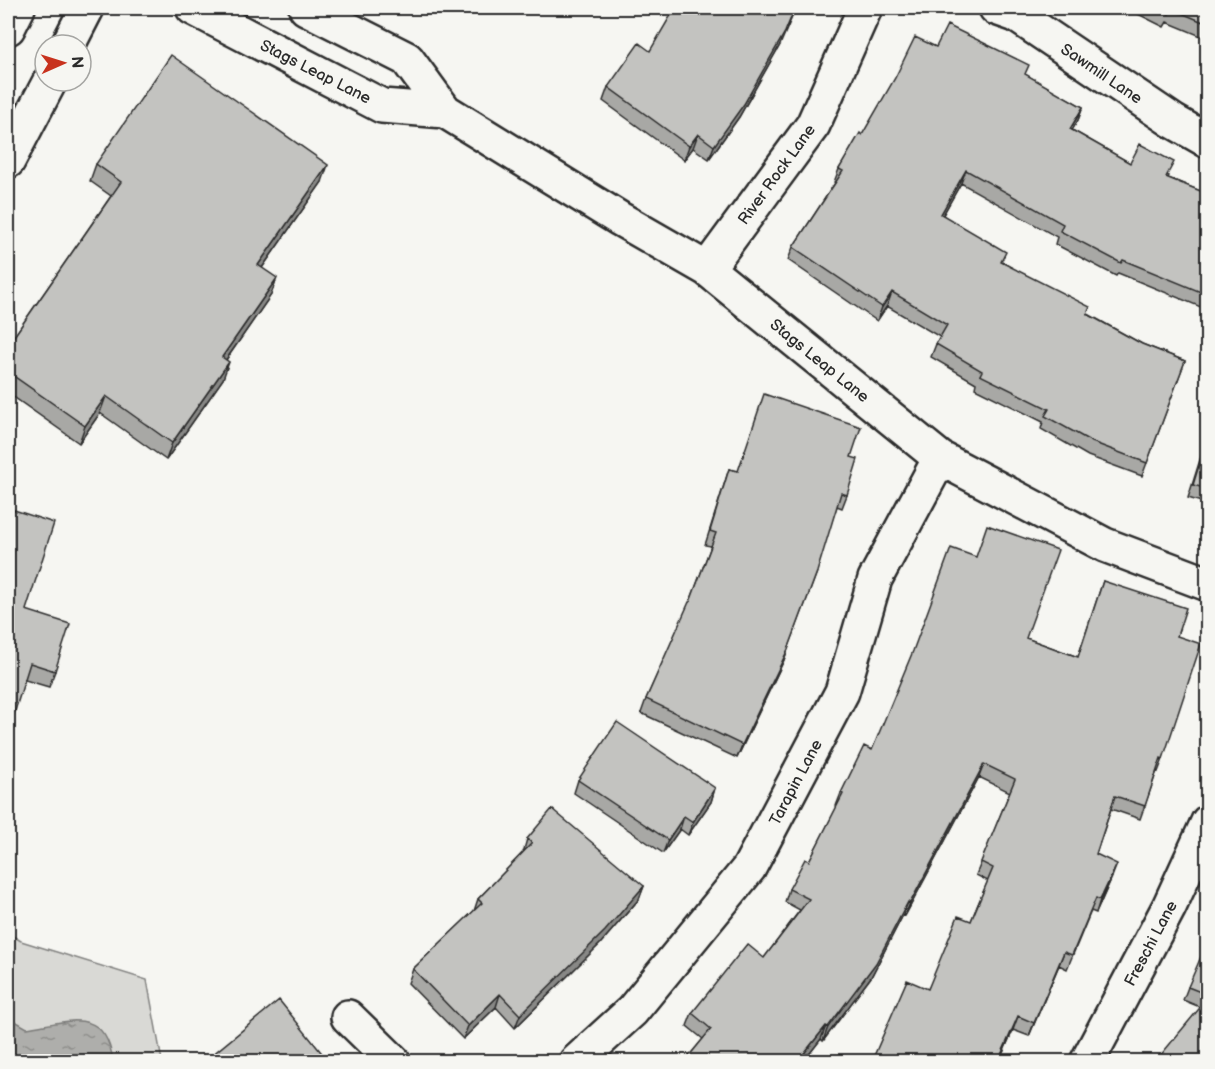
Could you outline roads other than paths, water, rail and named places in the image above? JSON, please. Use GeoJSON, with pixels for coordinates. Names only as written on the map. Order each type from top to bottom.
{"type":"FeatureCollection","features":[{"type":"Feature","properties":{"kind":"street"},"geometry":{"type":"LineString","coordinates":[[8,28],[18,8]]}},
{"type":"Feature","properties":{"kind":"street"},"geometry":{"type":"LineString","coordinates":[[74,33],[87,8]]}},
{"type":"Feature","properties":{"kind":"street","name":"Stags Leap Lane"},"geometry":{"type":"LineString","coordinates":[[193,8],[382,106],[445,111]]}},
{"type":"Feature","properties":{"kind":"street","name":"Stags Leap Lane"},"geometry":{"type":"LineString","coordinates":[[306,8],[407,60],[445,111],[620,219],[707,269],[940,458],[1105,544],[1208,584]]}},
{"type":"Feature","properties":{"kind":"street","name":"River Rock Lane"},"geometry":{"type":"LineString","coordinates":[[707,269],[813,125],[865,8]]}},
{"type":"Feature","properties":{"kind":"street","name":"Sawmill Lane"},"geometry":{"type":"LineString","coordinates":[[996,8],[1016,15],[1173,122],[1208,141]]}},
{"type":"Feature","properties":{"kind":"street"},"geometry":{"type":"LineString","coordinates":[[8,161],[44,93]]}},
{"type":"Feature","properties":{"kind":"street","name":"Tarapin Lane"},"geometry":{"type":"LineString","coordinates":[[576,1062],[632,1011],[749,868],[842,692],[874,579],[940,458]]}},
{"type":"Feature","properties":{"kind":"street","name":"Freschi Lane"},"geometry":{"type":"LineString","coordinates":[[1087,1062],[1169,907],[1208,822]]}},
{"type":"Feature","properties":{"kind":"street"},"geometry":{"type":"LineString","coordinates":[[348,1017],[394,1062]]}},
{"type":"Feature","properties":{"kind":"water"},"geometry":{"type":"Polygon","coordinates":[[[8,1017],[27,1028],[70,1021],[93,1024],[102,1031],[109,1043],[113,1061],[8,1061],[8,1017]]]}}]}
